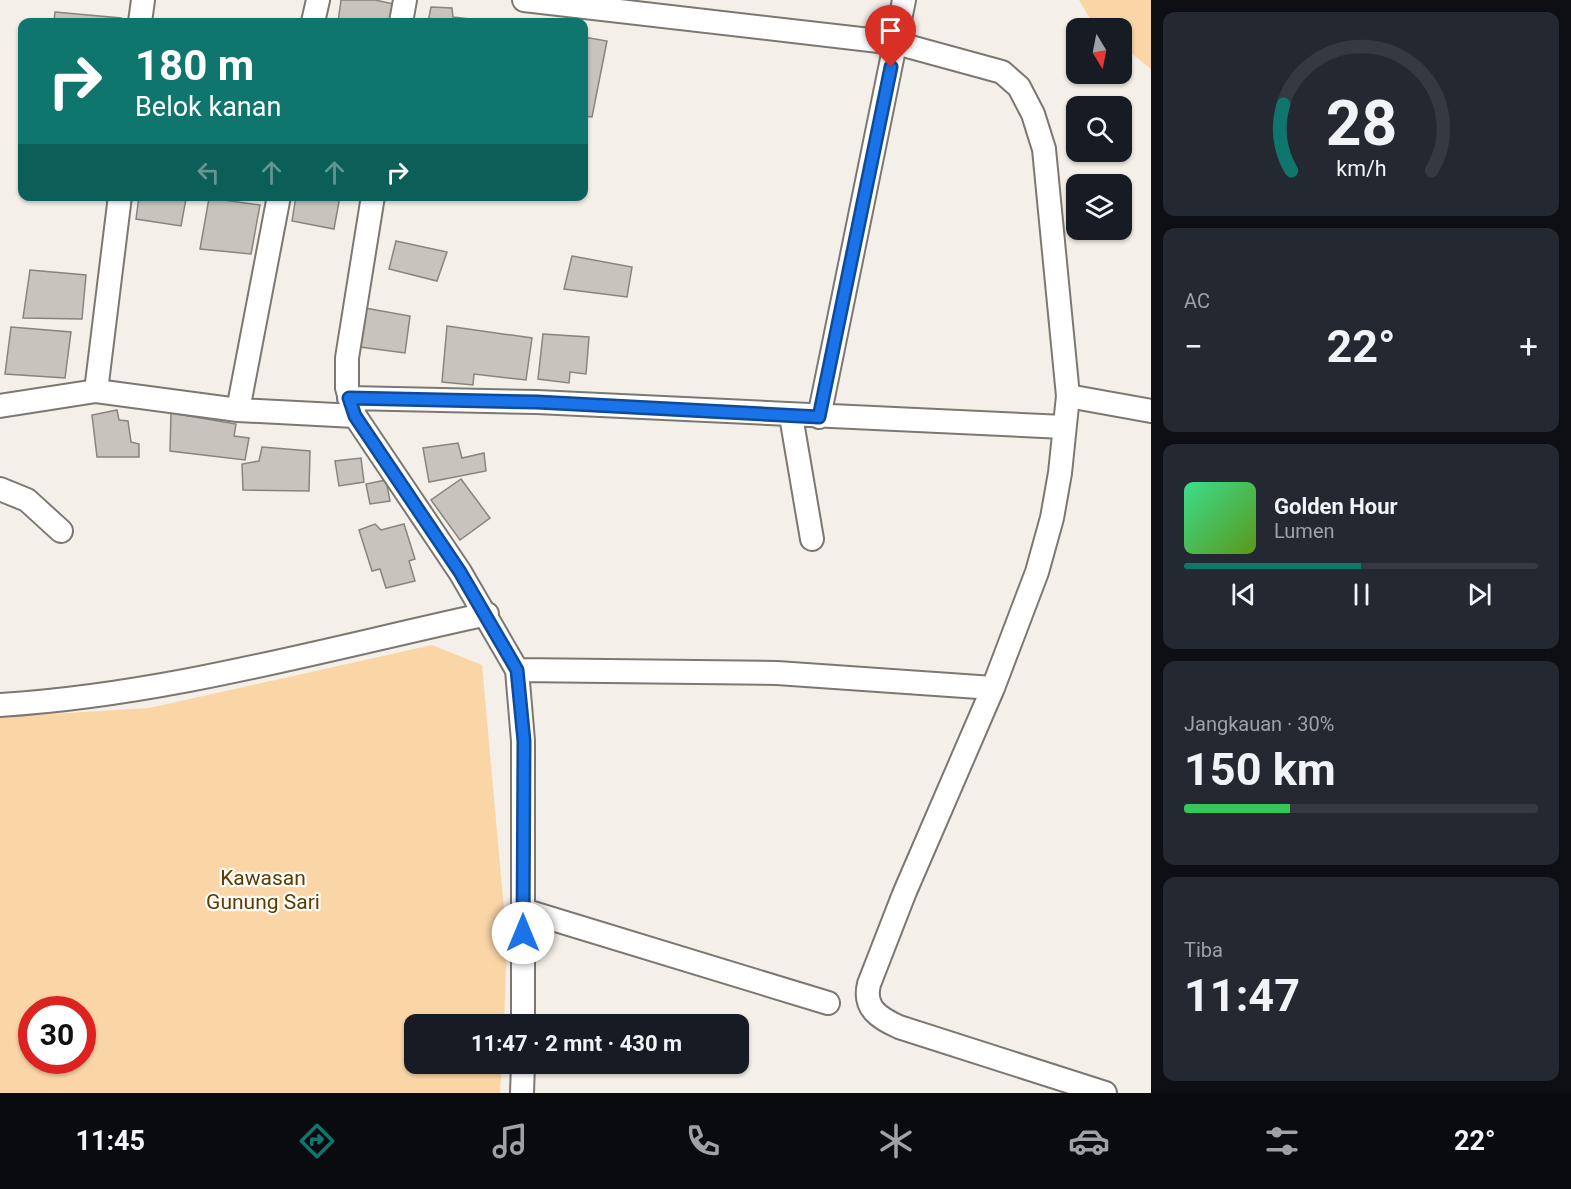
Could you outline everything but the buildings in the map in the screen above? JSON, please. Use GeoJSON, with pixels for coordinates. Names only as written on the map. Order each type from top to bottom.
{"type":"FeatureCollection","features":[{"type":"Feature","properties":{"kind":"street"},"geometry":{"type":"LineString","coordinates":[[141,18],[143,0]]}},
{"type":"Feature","properties":{"kind":"street"},"geometry":{"type":"LineString","coordinates":[[314,18],[318,0]]}},
{"type":"Feature","properties":{"kind":"street"},"geometry":{"type":"LineString","coordinates":[[402,18],[405,0]]}},
{"type":"Feature","properties":{"kind":"street"},"geometry":{"type":"LineString","coordinates":[[524,0],[576,3],[896,43],[1002,72],[1019,87],[1027,99],[1044,149],[1068,396],[1060,473],[1052,518],[1036,572],[993,688],[903,894],[869,984],[868,1003],[877,1015],[899,1027],[1105,1093]]}},
{"type":"Feature","properties":{"kind":"street"},"geometry":{"type":"LineString","coordinates":[[819,417],[904,0]]}},
{"type":"Feature","properties":{"kind":"street"},"geometry":{"type":"LineString","coordinates":[[96,391],[119,201]]}},
{"type":"Feature","properties":{"kind":"street"},"geometry":{"type":"LineString","coordinates":[[238,410],[278,201]]}},
{"type":"Feature","properties":{"kind":"street"},"geometry":{"type":"LineString","coordinates":[[372,201],[347,358],[352,407],[487,614],[517,670],[524,741],[523,1014]]}},
{"type":"Feature","properties":{"kind":"street"},"geometry":{"type":"LineString","coordinates":[[0,406],[96,391],[238,410],[537,402],[791,416],[1064,427]]}},
{"type":"Feature","properties":{"kind":"street"},"geometry":{"type":"LineString","coordinates":[[1068,396],[1151,411]]}},
{"type":"Feature","properties":{"kind":"street"},"geometry":{"type":"LineString","coordinates":[[791,416],[812,539]]}},
{"type":"Feature","properties":{"kind":"street"},"geometry":{"type":"LineString","coordinates":[[0,489],[27,500],[60,531]]}},
{"type":"Feature","properties":{"kind":"street"},"geometry":{"type":"LineString","coordinates":[[0,705],[126,690],[228,671],[487,614]]}},
{"type":"Feature","properties":{"kind":"street"},"geometry":{"type":"LineString","coordinates":[[517,670],[777,673],[993,688]]}},
{"type":"Feature","properties":{"kind":"street"},"geometry":{"type":"LineString","coordinates":[[523,910],[828,1003]]}},
{"type":"Feature","properties":{"kind":"street"},"geometry":{"type":"LineString","coordinates":[[522,1093],[523,1074]]}},
{"type":"Feature","properties":{"kind":"green space"},"geometry":{"type":"Polygon","coordinates":[[[1079,0],[1151,0],[1151,69],[1132,54],[1132,18],[1090,18],[1079,0]]]}},
{"type":"Feature","properties":{"kind":"green space","name":"Kawasan Gunung Sari"},"geometry":{"type":"Polygon","coordinates":[[[432,645],[482,665],[507,942],[504,1014],[404,1014],[404,1074],[501,1074],[500,1093],[0,1093],[0,717],[149,708],[432,645]]]}},
{"type":"Feature","properties":{"kind":"route"},"geometry":{"type":"LineString","coordinates":[[523,933],[524,741],[517,670],[487,614],[355,416],[349,398],[537,402],[819,417],[891,67]]}}]}
